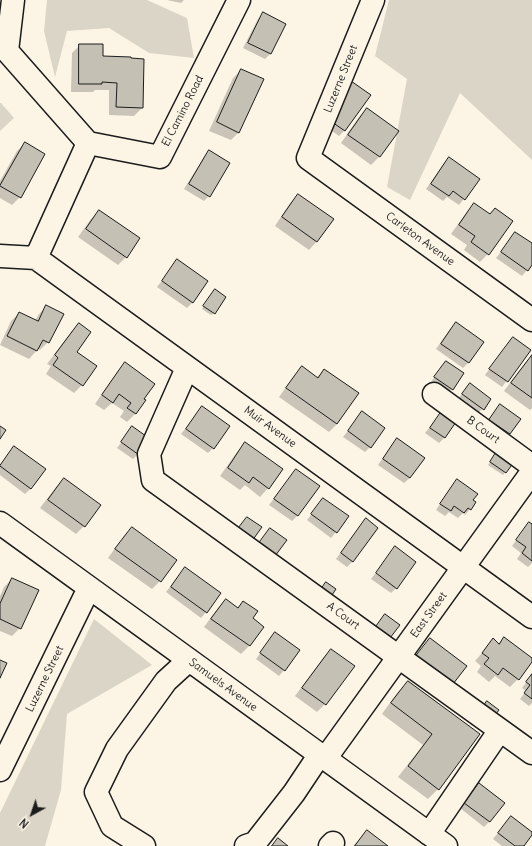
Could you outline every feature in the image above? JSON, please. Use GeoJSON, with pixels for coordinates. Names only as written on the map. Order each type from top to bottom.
{"type":"FeatureCollection","features":[{"type":"Feature","properties":{"kind":"street"},"geometry":{"type":"LineString","coordinates":[[0,256],[36,258],[88,143],[7,50],[13,0]]}},
{"type":"Feature","properties":{"kind":"street","name":"El Camino Road"},"geometry":{"type":"LineString","coordinates":[[88,143],[160,157],[238,0]]}},
{"type":"Feature","properties":{"kind":"street","name":"Luzerne Street"},"geometry":{"type":"LineString","coordinates":[[308,158],[373,0]]}},
{"type":"Feature","properties":{"kind":"street","name":"Carleton Avenue"},"geometry":{"type":"LineString","coordinates":[[308,158],[532,320]]}},
{"type":"Feature","properties":{"kind":"street","name":"Muir Avenue"},"geometry":{"type":"LineString","coordinates":[[36,258],[532,617]]}},
{"type":"Feature","properties":{"kind":"street","name":"A Court"},"geometry":{"type":"LineString","coordinates":[[187,368],[149,454],[153,480],[532,753]]}},
{"type":"Feature","properties":{"kind":"street","name":"B Court"},"geometry":{"type":"LineString","coordinates":[[434,394],[532,466]]}},
{"type":"Feature","properties":{"kind":"street","name":"East Street"},"geometry":{"type":"LineString","coordinates":[[246,846],[255,843],[399,657],[532,472]]}},
{"type":"Feature","properties":{"kind":"street","name":"Samuels Avenue"},"geometry":{"type":"LineString","coordinates":[[0,523],[437,840]]}},
{"type":"Feature","properties":{"kind":"street","name":"Luzerne Street"},"geometry":{"type":"LineString","coordinates":[[0,770],[89,588]]}},
{"type":"Feature","properties":{"kind":"street"},"geometry":{"type":"LineString","coordinates":[[144,846],[112,826],[96,792],[122,743],[166,681],[189,660]]}},
{"type":"Feature","properties":{"kind":"street"},"geometry":{"type":"LineString","coordinates":[[437,840],[500,730]]}},
{"type":"Feature","properties":{"kind":"shaded area"},"geometry":{"type":"Polygon","coordinates":[[[47,0],[147,0],[187,18],[194,58],[149,53],[109,28],[67,31],[55,77],[44,31],[47,0]]]}},
{"type":"Feature","properties":{"kind":"shaded area"},"geometry":{"type":"Polygon","coordinates":[[[389,0],[532,0],[532,160],[460,93],[410,200],[387,187],[407,79],[375,56],[389,0]]]}},
{"type":"Feature","properties":{"kind":"shaded area"},"geometry":{"type":"Polygon","coordinates":[[[0,103],[14,118],[0,131],[0,103]]]}},
{"type":"Feature","properties":{"kind":"shaded area"},"geometry":{"type":"Polygon","coordinates":[[[94,619],[152,665],[67,714],[61,790],[45,846],[0,846],[0,813],[94,619]]]}},
{"type":"Feature","properties":{"kind":"building"},"geometry":{"type":"Polygon","coordinates":[[[263,12],[286,24],[271,54],[248,43],[263,12]]]}},
{"type":"Feature","properties":{"kind":"building"},"geometry":{"type":"Polygon","coordinates":[[[79,44],[103,44],[103,56],[144,59],[143,108],[116,107],[117,83],[102,82],[102,84],[79,84],[79,44]]]}},
{"type":"Feature","properties":{"kind":"building"},"geometry":{"type":"Polygon","coordinates":[[[241,69],[264,79],[239,133],[217,122],[241,69]]]}},
{"type":"Feature","properties":{"kind":"building"},"geometry":{"type":"Polygon","coordinates":[[[351,81],[371,95],[345,131],[326,118],[351,81]]]}},
{"type":"Feature","properties":{"kind":"building"},"geometry":{"type":"Polygon","coordinates":[[[367,108],[399,131],[380,157],[348,135],[367,108]]]}},
{"type":"Feature","properties":{"kind":"building"},"geometry":{"type":"Polygon","coordinates":[[[25,142],[45,154],[21,198],[0,186],[25,142]]]}},
{"type":"Feature","properties":{"kind":"building"},"geometry":{"type":"Polygon","coordinates":[[[209,150],[230,163],[210,197],[189,184],[209,150]]]}},
{"type":"Feature","properties":{"kind":"building"},"geometry":{"type":"Polygon","coordinates":[[[449,157],[480,179],[465,200],[453,191],[449,196],[431,184],[449,157]]]}},
{"type":"Feature","properties":{"kind":"building"},"geometry":{"type":"Polygon","coordinates":[[[298,194],[334,219],[317,242],[282,217],[298,194]]]}},
{"type":"Feature","properties":{"kind":"building"},"geometry":{"type":"Polygon","coordinates":[[[474,203],[490,214],[495,208],[513,221],[489,255],[471,242],[475,236],[459,225],[474,203]]]}},
{"type":"Feature","properties":{"kind":"building"},"geometry":{"type":"Polygon","coordinates":[[[99,210],[140,238],[127,258],[86,229],[99,210]]]}},
{"type":"Feature","properties":{"kind":"building"},"geometry":{"type":"Polygon","coordinates":[[[515,232],[532,243],[532,265],[528,271],[501,252],[515,232]]]}},
{"type":"Feature","properties":{"kind":"building"},"geometry":{"type":"Polygon","coordinates":[[[177,259],[208,281],[193,303],[162,281],[177,259]]]}},
{"type":"Feature","properties":{"kind":"building"},"geometry":{"type":"Polygon","coordinates":[[[215,289],[226,297],[215,314],[203,306],[215,289]]]}},
{"type":"Feature","properties":{"kind":"building"},"geometry":{"type":"Polygon","coordinates":[[[46,305],[64,314],[49,343],[43,340],[37,351],[7,336],[19,312],[38,321],[46,305]]]}},
{"type":"Feature","properties":{"kind":"building"},"geometry":{"type":"Polygon","coordinates":[[[456,322],[484,342],[469,363],[441,344],[456,322]]]}},
{"type":"Feature","properties":{"kind":"building"},"geometry":{"type":"Polygon","coordinates":[[[79,323],[91,332],[77,352],[97,366],[83,386],[53,365],[58,358],[55,355],[79,323]]]}},
{"type":"Feature","properties":{"kind":"building"},"geometry":{"type":"Polygon","coordinates":[[[513,337],[531,350],[508,382],[489,369],[513,337]]]}},
{"type":"Feature","properties":{"kind":"building"},"geometry":{"type":"Polygon","coordinates":[[[532,355],[532,398],[511,383],[532,355]]]}},
{"type":"Feature","properties":{"kind":"building"},"geometry":{"type":"Polygon","coordinates":[[[446,361],[464,373],[453,390],[434,377],[446,361]]]}},
{"type":"Feature","properties":{"kind":"building"},"geometry":{"type":"Polygon","coordinates":[[[125,362],[155,384],[144,399],[146,400],[136,414],[127,408],[131,403],[119,394],[113,403],[102,395],[125,362]]]}},
{"type":"Feature","properties":{"kind":"building"},"geometry":{"type":"Polygon","coordinates":[[[302,366],[318,378],[324,369],[359,393],[337,424],[286,388],[302,366]]]}},
{"type":"Feature","properties":{"kind":"building"},"geometry":{"type":"Polygon","coordinates":[[[470,383],[491,399],[484,410],[462,394],[470,383]]]}},
{"type":"Feature","properties":{"kind":"building"},"geometry":{"type":"Polygon","coordinates":[[[500,404],[521,419],[510,434],[489,420],[500,404]]]}},
{"type":"Feature","properties":{"kind":"building"},"geometry":{"type":"Polygon","coordinates":[[[202,406],[230,426],[214,449],[186,429],[202,406]]]}},
{"type":"Feature","properties":{"kind":"building"},"geometry":{"type":"Polygon","coordinates":[[[362,411],[385,428],[371,448],[348,431],[362,411]]]}},
{"type":"Feature","properties":{"kind":"building"},"geometry":{"type":"Polygon","coordinates":[[[441,412],[456,422],[445,438],[430,428],[441,412]]]}},
{"type":"Feature","properties":{"kind":"building"},"geometry":{"type":"Polygon","coordinates":[[[0,426],[6,430],[0,439],[0,426]]]}},
{"type":"Feature","properties":{"kind":"building"},"geometry":{"type":"Polygon","coordinates":[[[132,426],[150,439],[139,455],[121,442],[132,426]]]}},
{"type":"Feature","properties":{"kind":"building"},"geometry":{"type":"Polygon","coordinates":[[[397,438],[425,458],[410,478],[383,459],[397,438]]]}},
{"type":"Feature","properties":{"kind":"building"},"geometry":{"type":"Polygon","coordinates":[[[245,442],[283,469],[269,489],[253,477],[249,483],[228,468],[245,442]]]}},
{"type":"Feature","properties":{"kind":"building"},"geometry":{"type":"Polygon","coordinates":[[[14,446],[46,469],[31,489],[0,466],[14,446]]]}},
{"type":"Feature","properties":{"kind":"building"},"geometry":{"type":"Polygon","coordinates":[[[497,451],[514,462],[506,473],[490,462],[497,451]]]}},
{"type":"Feature","properties":{"kind":"building"},"geometry":{"type":"Polygon","coordinates":[[[296,469],[320,486],[298,516],[274,499],[296,469]]]}},
{"type":"Feature","properties":{"kind":"building"},"geometry":{"type":"Polygon","coordinates":[[[64,478],[101,505],[85,527],[48,500],[64,478]]]}},
{"type":"Feature","properties":{"kind":"building"},"geometry":{"type":"Polygon","coordinates":[[[457,479],[478,494],[473,500],[476,502],[471,510],[468,508],[464,513],[454,506],[451,511],[440,504],[457,479]]]}},
{"type":"Feature","properties":{"kind":"building"},"geometry":{"type":"Polygon","coordinates":[[[323,498],[349,516],[337,533],[311,514],[323,498]]]}},
{"type":"Feature","properties":{"kind":"building"},"geometry":{"type":"Polygon","coordinates":[[[247,517],[262,527],[252,541],[237,530],[247,517]]]}},
{"type":"Feature","properties":{"kind":"building"},"geometry":{"type":"Polygon","coordinates":[[[366,518],[378,528],[353,562],[341,553],[366,518]]]}},
{"type":"Feature","properties":{"kind":"building"},"geometry":{"type":"Polygon","coordinates":[[[529,522],[532,524],[532,561],[522,553],[526,547],[516,540],[529,522]]]}},
{"type":"Feature","properties":{"kind":"building"},"geometry":{"type":"Polygon","coordinates":[[[132,527],[177,560],[161,582],[115,549],[132,527]]]}},
{"type":"Feature","properties":{"kind":"building"},"geometry":{"type":"Polygon","coordinates":[[[270,528],[287,540],[275,556],[259,543],[270,528]]]}},
{"type":"Feature","properties":{"kind":"building"},"geometry":{"type":"Polygon","coordinates":[[[395,546],[416,562],[397,589],[376,573],[395,546]]]}},
{"type":"Feature","properties":{"kind":"building"},"geometry":{"type":"Polygon","coordinates":[[[185,567],[221,593],[207,613],[171,587],[185,567]]]}},
{"type":"Feature","properties":{"kind":"building"},"geometry":{"type":"Polygon","coordinates":[[[12,578],[39,590],[21,629],[0,619],[0,604],[12,578]]]}},
{"type":"Feature","properties":{"kind":"building"},"geometry":{"type":"Polygon","coordinates":[[[326,582],[336,589],[330,598],[320,591],[326,582]]]}},
{"type":"Feature","properties":{"kind":"building"},"geometry":{"type":"Polygon","coordinates":[[[226,599],[238,608],[243,601],[258,611],[253,618],[264,627],[250,646],[211,619],[226,599]]]}},
{"type":"Feature","properties":{"kind":"building"},"geometry":{"type":"Polygon","coordinates":[[[385,614],[400,625],[390,638],[375,628],[385,614]]]}},
{"type":"Feature","properties":{"kind":"building"},"geometry":{"type":"Polygon","coordinates":[[[275,632],[300,650],[285,671],[260,653],[275,632]]]}},
{"type":"Feature","properties":{"kind":"building"},"geometry":{"type":"Polygon","coordinates":[[[504,637],[532,658],[532,662],[519,680],[503,668],[498,675],[484,664],[489,658],[482,653],[493,638],[499,644],[504,637]]]}},
{"type":"Feature","properties":{"kind":"building"},"geometry":{"type":"Polygon","coordinates":[[[430,638],[467,666],[453,684],[416,656],[430,638]]]}},
{"type":"Feature","properties":{"kind":"building"},"geometry":{"type":"Polygon","coordinates":[[[331,649],[355,666],[326,705],[302,688],[331,649]]]}},
{"type":"Feature","properties":{"kind":"building"},"geometry":{"type":"Polygon","coordinates":[[[0,660],[7,663],[0,678],[0,660]]]}},
{"type":"Feature","properties":{"kind":"building"},"geometry":{"type":"Polygon","coordinates":[[[532,674],[532,699],[524,693],[530,685],[526,682],[532,674]]]}},
{"type":"Feature","properties":{"kind":"building"},"geometry":{"type":"Polygon","coordinates":[[[408,681],[480,734],[439,790],[408,766],[432,734],[391,703],[408,681]]]}},
{"type":"Feature","properties":{"kind":"building"},"geometry":{"type":"Polygon","coordinates":[[[487,701],[499,710],[495,715],[483,707],[487,701]]]}},
{"type":"Feature","properties":{"kind":"building"},"geometry":{"type":"Polygon","coordinates":[[[479,783],[505,803],[490,822],[464,803],[479,783]]]}},
{"type":"Feature","properties":{"kind":"building"},"geometry":{"type":"Polygon","coordinates":[[[511,816],[532,832],[532,835],[524,846],[515,846],[498,833],[511,816]]]}},
{"type":"Feature","properties":{"kind":"building"},"geometry":{"type":"Polygon","coordinates":[[[367,830],[388,846],[355,846],[367,830]]]}},
{"type":"Feature","properties":{"kind":"building"},"geometry":{"type":"Polygon","coordinates":[[[278,838],[288,846],[272,846],[278,838]]]}}]}
